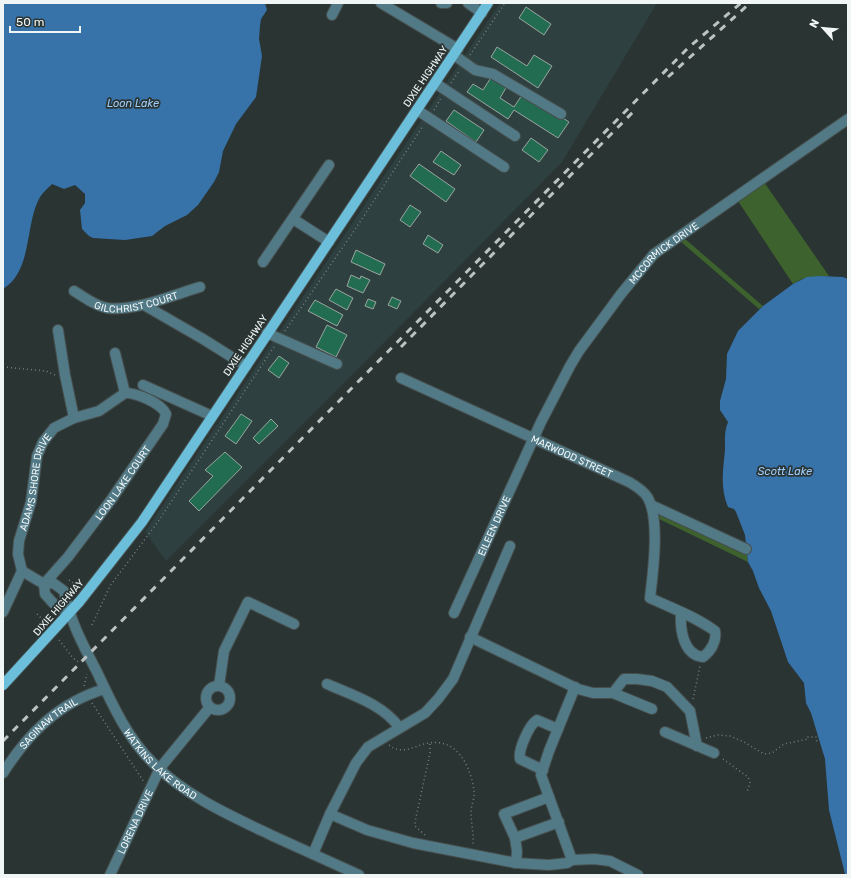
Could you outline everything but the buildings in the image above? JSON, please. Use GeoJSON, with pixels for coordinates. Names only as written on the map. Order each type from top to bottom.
{"type":"FeatureCollection","features":[{"type":"Feature","properties":{"kind":"main road","name":"DIXIE HIGHWAY"},"geometry":{"type":"LineString","coordinates":[[3,685],[40,647],[104,572],[142,522],[488,3]]}},
{"type":"Feature","properties":{"kind":"street"},"geometry":{"type":"LineString","coordinates":[[332,15],[338,3]]}},
{"type":"Feature","properties":{"kind":"street"},"geometry":{"type":"LineString","coordinates":[[381,3],[456,52],[475,70],[493,74],[561,114]]}},
{"type":"Feature","properties":{"kind":"street"},"geometry":{"type":"LineString","coordinates":[[441,3],[447,3]]}},
{"type":"Feature","properties":{"kind":"street"},"geometry":{"type":"LineString","coordinates":[[468,3],[482,13]]}},
{"type":"Feature","properties":{"kind":"street"},"geometry":{"type":"LineString","coordinates":[[435,83],[516,136]]}},
{"type":"Feature","properties":{"kind":"street"},"geometry":{"type":"LineString","coordinates":[[417,110],[504,167]]}},
{"type":"Feature","properties":{"kind":"street","name":"MCCORMICK DRIVE"},"geometry":{"type":"LineString","coordinates":[[534,439],[541,422],[579,351],[620,294],[654,254],[848,119]]}},
{"type":"Feature","properties":{"kind":"street"},"geometry":{"type":"LineString","coordinates":[[263,262],[329,164]]}},
{"type":"Feature","properties":{"kind":"street"},"geometry":{"type":"LineString","coordinates":[[293,219],[329,242]]}},
{"type":"Feature","properties":{"kind":"street","name":"GILCHRIST COURT"},"geometry":{"type":"LineString","coordinates":[[74,291],[95,304],[107,308],[144,305],[200,288]]}},
{"type":"Feature","properties":{"kind":"street"},"geometry":{"type":"LineString","coordinates":[[144,305],[246,366]]}},
{"type":"Feature","properties":{"kind":"street"},"geometry":{"type":"LineString","coordinates":[[58,330],[74,418]]}},
{"type":"Feature","properties":{"kind":"street"},"geometry":{"type":"LineString","coordinates":[[267,334],[337,364]]}},
{"type":"Feature","properties":{"kind":"street"},"geometry":{"type":"LineString","coordinates":[[115,353],[125,393]]}},
{"type":"Feature","properties":{"kind":"street","name":"MARWOOD STREET"},"geometry":{"type":"LineString","coordinates":[[400,378],[629,482],[648,496],[654,524],[654,551],[650,598],[681,613]]}},
{"type":"Feature","properties":{"kind":"street"},"geometry":{"type":"LineString","coordinates":[[144,385],[212,416]]}},
{"type":"Feature","properties":{"kind":"street","name":"ADAMS SHORE DRIVE"},"geometry":{"type":"LineString","coordinates":[[22,571],[18,554],[19,541],[31,502],[37,456],[43,442],[54,428],[74,418],[99,411],[125,393]]}},
{"type":"Feature","properties":{"kind":"street","name":"LOON LAKE COURT"},"geometry":{"type":"LineString","coordinates":[[44,584],[68,557],[111,500],[166,419],[164,410],[160,406],[139,396],[125,393]]}},
{"type":"Feature","properties":{"kind":"street","name":"EILEEN DRIVE"},"geometry":{"type":"LineString","coordinates":[[454,613],[534,439]]}},
{"type":"Feature","properties":{"kind":"street"},"geometry":{"type":"LineString","coordinates":[[651,505],[746,549]]}},
{"type":"Feature","properties":{"kind":"street"},"geometry":{"type":"LineString","coordinates":[[313,854],[330,814],[356,763],[368,747],[399,727],[425,713],[438,700],[453,679],[510,546]]}},
{"type":"Feature","properties":{"kind":"street"},"geometry":{"type":"LineString","coordinates":[[3,612],[22,571]]}},
{"type":"Feature","properties":{"kind":"street","name":"WATKINS LAKE ROAD"},"geometry":{"type":"LineString","coordinates":[[22,571],[44,584],[53,583],[64,591],[68,613],[105,689],[126,728],[152,762],[204,801],[246,823],[359,875]]}},
{"type":"Feature","properties":{"kind":"street","name":"WATKINS LAKE ROAD"},"geometry":{"type":"LineString","coordinates":[[44,584],[45,594],[53,603],[68,613]]}},
{"type":"Feature","properties":{"kind":"street"},"geometry":{"type":"LineString","coordinates":[[219,686],[224,651],[248,602],[294,624]]}},
{"type":"Feature","properties":{"kind":"street"},"geometry":{"type":"LineString","coordinates":[[681,613],[708,625],[715,631],[715,640],[708,653],[703,657],[699,657],[690,651],[685,645],[680,621],[681,613]]}},
{"type":"Feature","properties":{"kind":"street"},"geometry":{"type":"LineString","coordinates":[[470,637],[575,687],[592,693],[614,693],[652,709]]}},
{"type":"Feature","properties":{"kind":"street"},"geometry":{"type":"LineString","coordinates":[[614,693],[624,679],[652,681],[667,687],[690,711],[697,743]]}},
{"type":"Feature","properties":{"kind":"street"},"geometry":{"type":"LineString","coordinates":[[327,684],[380,709],[393,719],[399,727]]}},
{"type":"Feature","properties":{"kind":"street"},"geometry":{"type":"LineString","coordinates":[[219,686],[229,693],[229,704],[220,710],[210,707],[206,700],[206,695],[211,688],[219,686]]}},
{"type":"Feature","properties":{"kind":"street"},"geometry":{"type":"LineString","coordinates":[[572,860],[542,775],[575,687]]}},
{"type":"Feature","properties":{"kind":"street","name":"SAGINAW TRAIL"},"geometry":{"type":"LineString","coordinates":[[3,773],[25,742],[57,711],[85,691],[105,689]]}},
{"type":"Feature","properties":{"kind":"street","name":"LORENA DRIVE"},"geometry":{"type":"LineString","coordinates":[[110,875],[160,768],[210,707]]}},
{"type":"Feature","properties":{"kind":"street"},"geometry":{"type":"LineString","coordinates":[[543,770],[520,759],[519,754],[531,724],[537,720],[558,729]]}},
{"type":"Feature","properties":{"kind":"street"},"geometry":{"type":"LineString","coordinates":[[665,732],[697,743],[714,753]]}},
{"type":"Feature","properties":{"kind":"street"},"geometry":{"type":"LineString","coordinates":[[516,863],[517,851],[515,838],[504,814],[549,796]]}},
{"type":"Feature","properties":{"kind":"street"},"geometry":{"type":"LineString","coordinates":[[330,814],[367,830],[400,839],[472,849],[516,863],[548,865],[567,863],[572,860],[594,859],[610,861],[638,875]]}},
{"type":"Feature","properties":{"kind":"street"},"geometry":{"type":"LineString","coordinates":[[515,838],[558,822]]}},
{"type":"Feature","properties":{"kind":"path"},"geometry":{"type":"LineString","coordinates":[[92,625],[110,586],[157,523],[354,231],[504,3]]}},
{"type":"Feature","properties":{"kind":"path"},"geometry":{"type":"LineString","coordinates":[[3,367],[46,371],[66,380]]}},
{"type":"Feature","properties":{"kind":"path"},"geometry":{"type":"LineString","coordinates":[[69,580],[74,583]]}},
{"type":"Feature","properties":{"kind":"path"},"geometry":{"type":"LineString","coordinates":[[37,614],[44,620]]}},
{"type":"Feature","properties":{"kind":"path"},"geometry":{"type":"LineString","coordinates":[[68,652],[73,658],[84,666]]}},
{"type":"Feature","properties":{"kind":"path"},"geometry":{"type":"LineString","coordinates":[[690,711],[703,657]]}},
{"type":"Feature","properties":{"kind":"path"},"geometry":{"type":"LineString","coordinates":[[86,670],[87,676],[85,691],[144,782],[151,787]]}},
{"type":"Feature","properties":{"kind":"path"},"geometry":{"type":"LineString","coordinates":[[697,743],[718,735],[730,736],[744,742],[764,754],[772,753],[784,744],[808,739],[808,737],[816,736],[818,743]]}},
{"type":"Feature","properties":{"kind":"path"},"geometry":{"type":"LineString","coordinates":[[382,738],[393,748],[400,750],[430,743],[446,746],[460,753],[471,773],[474,791],[471,810],[472,849]]}},
{"type":"Feature","properties":{"kind":"path"},"geometry":{"type":"LineString","coordinates":[[425,835],[415,826],[415,822],[430,752],[430,743]]}},
{"type":"Feature","properties":{"kind":"path"},"geometry":{"type":"LineString","coordinates":[[714,753],[748,776],[750,783],[747,792]]}},
{"type":"Feature","properties":{"kind":"path"},"geometry":{"type":"LineString","coordinates":[[466,843],[472,849]]}},
{"type":"Feature","properties":{"kind":"path"},"geometry":{"type":"LineString","coordinates":[[472,849],[480,846]]}},
{"type":"Feature","properties":{"kind":"shaded area"},"geometry":{"type":"Polygon","coordinates":[[[500,3],[657,3],[562,162],[166,561],[145,532],[500,3]]]}},
{"type":"Feature","properties":{"kind":"green space"},"geometry":{"type":"Polygon","coordinates":[[[764,182],[829,276],[802,279],[793,284],[738,201],[764,182]]]}},
{"type":"Feature","properties":{"kind":"green space"},"geometry":{"type":"Polygon","coordinates":[[[684,238],[763,306],[759,309],[680,241],[684,238]]]}},
{"type":"Feature","properties":{"kind":"green space"},"geometry":{"type":"Polygon","coordinates":[[[651,500],[746,545],[748,562],[655,517],[651,500]]]}},
{"type":"Feature","properties":{"kind":"water","name":"Loon Lake"},"geometry":{"type":"Polygon","coordinates":[[[3,3],[265,3],[267,10],[261,19],[260,26],[259,39],[262,56],[256,97],[236,124],[223,151],[219,172],[198,205],[187,215],[165,226],[152,236],[125,240],[93,238],[82,229],[80,210],[85,203],[85,194],[75,185],[64,189],[52,184],[42,194],[38,201],[19,271],[12,281],[3,289],[3,3]]]}},
{"type":"Feature","properties":{"kind":"water","name":"Scott Lake"},"geometry":{"type":"Polygon","coordinates":[[[807,277],[843,277],[848,279],[848,875],[845,874],[829,810],[825,759],[811,713],[806,703],[804,683],[788,662],[771,611],[748,562],[745,535],[736,512],[734,509],[728,507],[725,500],[723,486],[725,436],[728,422],[720,410],[720,401],[726,379],[727,354],[738,331],[763,306],[793,284],[807,277]]]}},
{"type":"Feature","properties":{"kind":"railway"},"geometry":{"type":"LineString","coordinates":[[3,741],[689,47],[741,3]]}},
{"type":"Feature","properties":{"kind":"railway"},"geometry":{"type":"LineString","coordinates":[[668,77],[750,3]]}},
{"type":"Feature","properties":{"kind":"railway"},"geometry":{"type":"LineString","coordinates":[[401,347],[633,112]]}}]}
